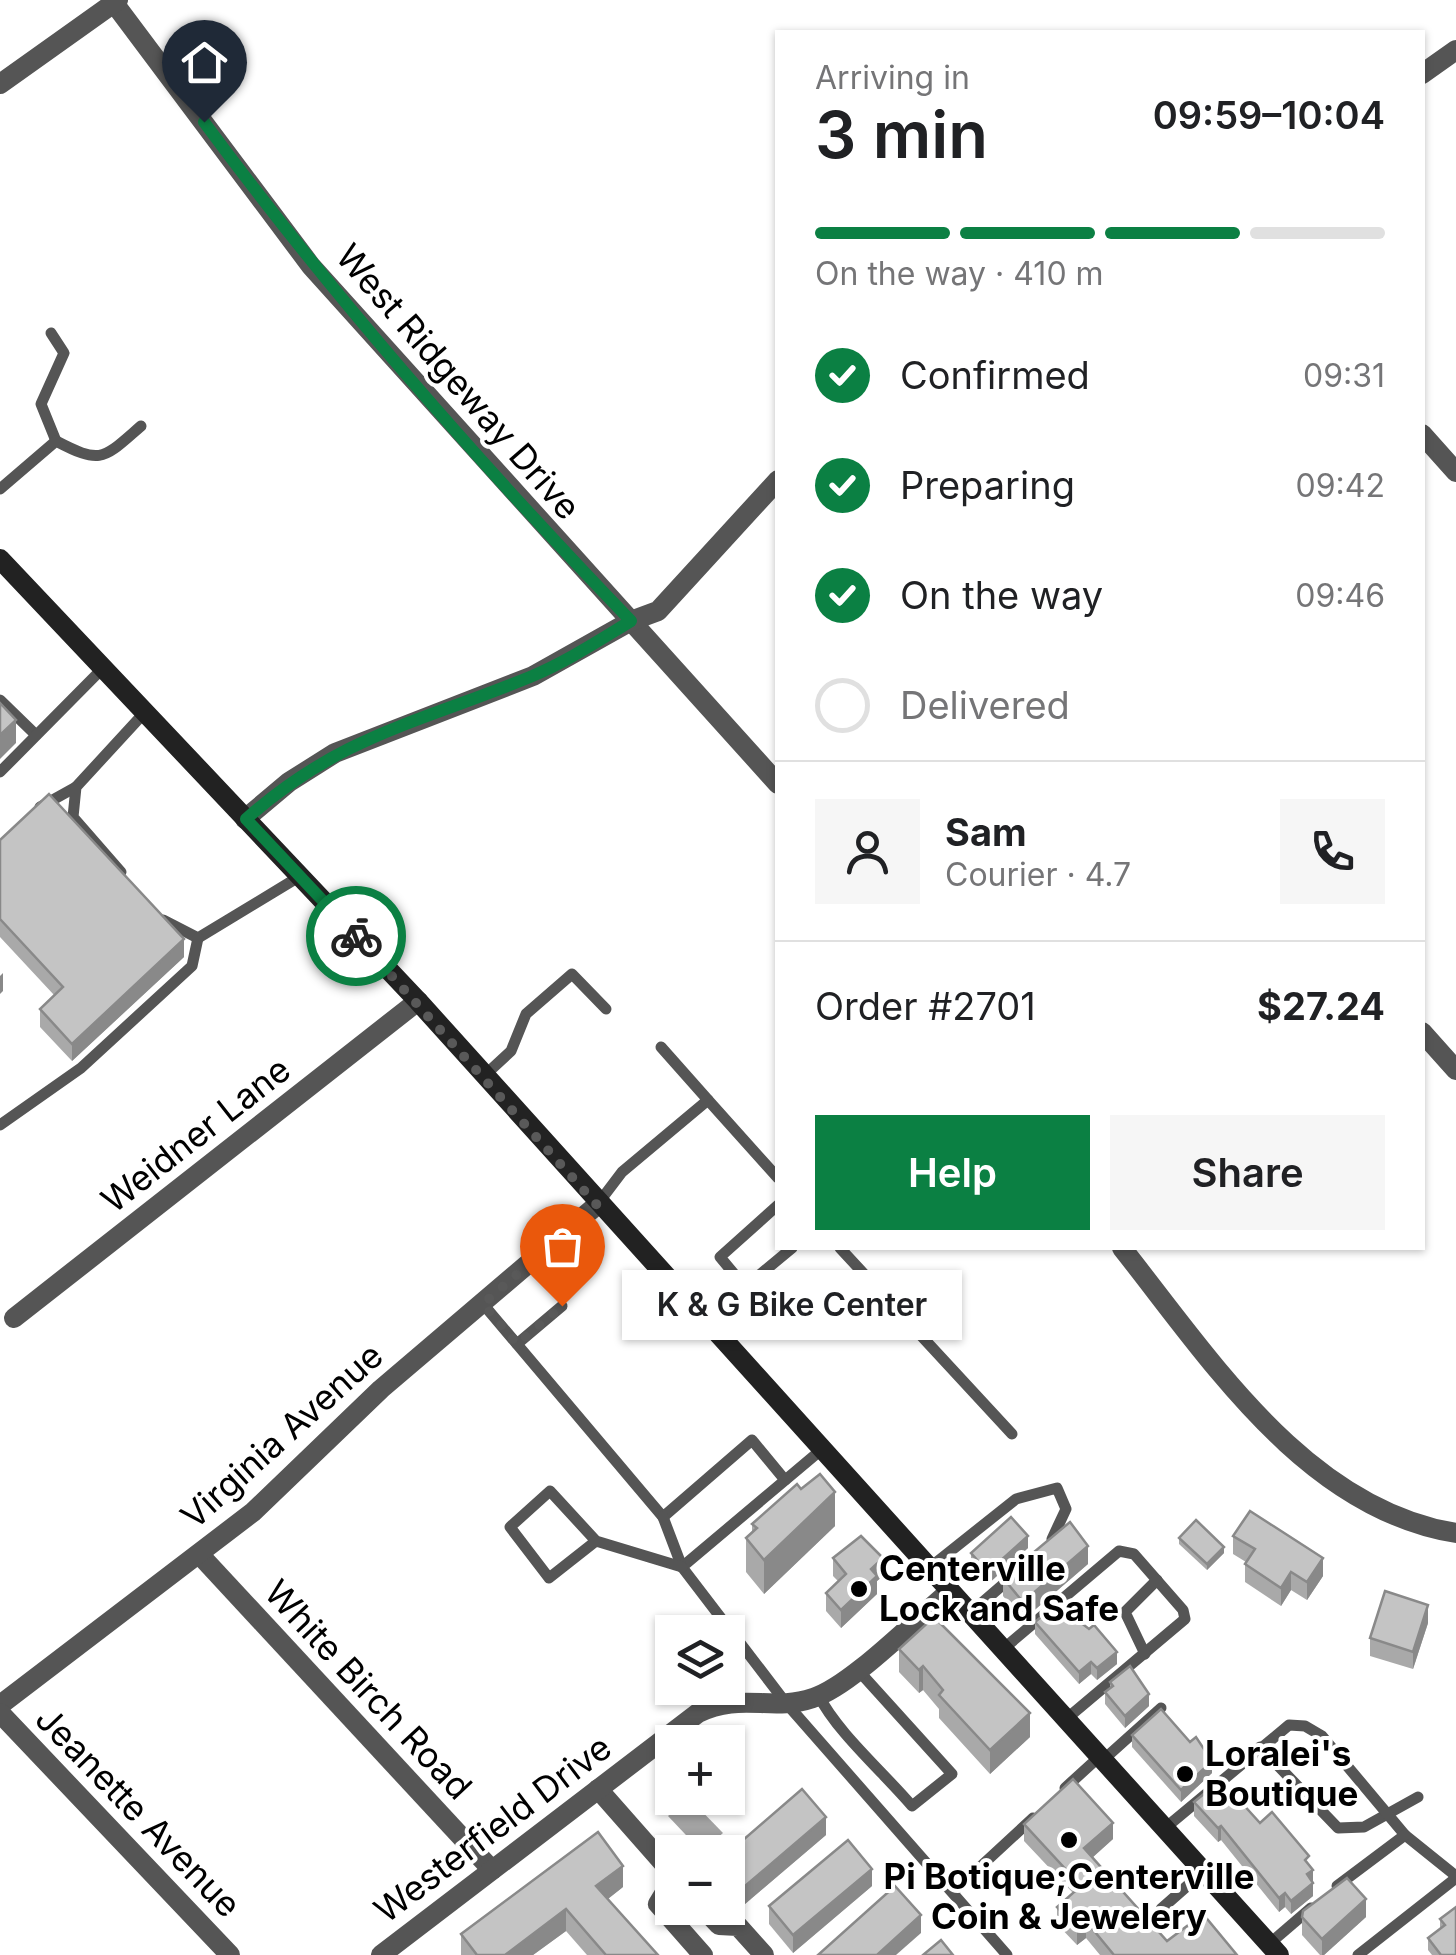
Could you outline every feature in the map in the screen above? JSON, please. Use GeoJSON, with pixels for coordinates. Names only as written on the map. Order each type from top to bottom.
{"type":"FeatureCollection","features":[{"type":"Feature","properties":{"kind":"main road"},"geometry":{"type":"LineString","coordinates":[[0,559],[297,878],[418,1001],[597,1205],[1274,1950]]}},
{"type":"Feature","properties":{"kind":"street"},"geometry":{"type":"LineString","coordinates":[[0,84],[116,2]]}},
{"type":"Feature","properties":{"kind":"street","name":"West Ridgeway Drive"},"geometry":{"type":"LineString","coordinates":[[116,2],[311,266],[775,781]]}},
{"type":"Feature","properties":{"kind":"street"},"geometry":{"type":"LineString","coordinates":[[1425,72],[1456,50]]}},
{"type":"Feature","properties":{"kind":"street"},"geometry":{"type":"LineString","coordinates":[[1425,437],[1456,472]]}},
{"type":"Feature","properties":{"kind":"street"},"geometry":{"type":"LineString","coordinates":[[246,819],[289,782],[334,753],[533,676],[631,621],[658,612],[775,483]]}},
{"type":"Feature","properties":{"kind":"street","name":"Weidner Lane"},"geometry":{"type":"LineString","coordinates":[[14,1318],[418,1001]]}},
{"type":"Feature","properties":{"kind":"street"},"geometry":{"type":"LineString","coordinates":[[1425,1035],[1456,1070]]}},
{"type":"Feature","properties":{"kind":"street","name":"Virginia Avenue"},"geometry":{"type":"LineString","coordinates":[[0,1705],[253,1512],[381,1390],[597,1205]]}},
{"type":"Feature","properties":{"kind":"street"},"geometry":{"type":"LineString","coordinates":[[1124,1250],[1261,1416],[1312,1464],[1382,1512],[1456,1534]]}},
{"type":"Feature","properties":{"kind":"street","name":"White Birch Road"},"geometry":{"type":"LineString","coordinates":[[199,1554],[492,1870]]}},
{"type":"Feature","properties":{"kind":"street","name":"Westerfield Drive"},"geometry":{"type":"LineString","coordinates":[[382,1955],[698,1713],[719,1703],[786,1703],[818,1696],[857,1669],[949,1592]]}},
{"type":"Feature","properties":{"kind":"street","name":"Jeanette Avenue"},"geometry":{"type":"LineString","coordinates":[[0,1713],[230,1955]]}},
{"type":"Feature","properties":{"kind":"street"},"geometry":{"type":"LineString","coordinates":[[598,1789],[655,1854]]}},
{"type":"Feature","properties":{"kind":"street"},"geometry":{"type":"LineString","coordinates":[[677,1925],[703,1955]]}},
{"type":"Feature","properties":{"kind":"street"},"geometry":{"type":"LineString","coordinates":[[719,1925],[738,1926],[764,1955]]}},
{"type":"Feature","properties":{"kind":"lane"},"geometry":{"type":"LineString","coordinates":[[51,333],[64,353],[41,404],[56,441],[90,459],[106,456],[142,426]]}},
{"type":"Feature","properties":{"kind":"lane"},"geometry":{"type":"LineString","coordinates":[[0,489],[56,441]]}},
{"type":"Feature","properties":{"kind":"lane"},"geometry":{"type":"LineString","coordinates":[[0,772],[102,668]]}},
{"type":"Feature","properties":{"kind":"lane"},"geometry":{"type":"LineString","coordinates":[[0,700],[36,735]]}},
{"type":"Feature","properties":{"kind":"lane"},"geometry":{"type":"LineString","coordinates":[[29,818],[76,787],[146,712]]}},
{"type":"Feature","properties":{"kind":"lane"},"geometry":{"type":"LineString","coordinates":[[76,787],[73,817],[131,884]]}},
{"type":"Feature","properties":{"kind":"lane"},"geometry":{"type":"LineString","coordinates":[[0,1125],[82,1068],[192,966],[198,938],[297,878]]}},
{"type":"Feature","properties":{"kind":"lane"},"geometry":{"type":"LineString","coordinates":[[154,910],[166,924],[198,938]]}},
{"type":"Feature","properties":{"kind":"lane"},"geometry":{"type":"LineString","coordinates":[[484,1076],[510,1050],[526,1014],[572,974],[606,1008]]}},
{"type":"Feature","properties":{"kind":"lane"},"geometry":{"type":"LineString","coordinates":[[661,1047],[775,1175]]}},
{"type":"Feature","properties":{"kind":"lane"},"geometry":{"type":"LineString","coordinates":[[597,1205],[622,1172],[708,1100]]}},
{"type":"Feature","properties":{"kind":"lane"},"geometry":{"type":"LineString","coordinates":[[744,1287],[720,1257],[775,1209]]}},
{"type":"Feature","properties":{"kind":"lane"},"geometry":{"type":"LineString","coordinates":[[705,1322],[790,1250]]}},
{"type":"Feature","properties":{"kind":"lane"},"geometry":{"type":"LineString","coordinates":[[842,1250],[1012,1434]]}},
{"type":"Feature","properties":{"kind":"lane"},"geometry":{"type":"LineString","coordinates":[[483,1304],[663,1517],[682,1567],[786,1703],[1007,1955]]}},
{"type":"Feature","properties":{"kind":"lane"},"geometry":{"type":"LineString","coordinates":[[517,1344],[562,1306]]}},
{"type":"Feature","properties":{"kind":"lane"},"geometry":{"type":"LineString","coordinates":[[663,1517],[752,1440],[786,1480]]}},
{"type":"Feature","properties":{"kind":"lane"},"geometry":{"type":"LineString","coordinates":[[682,1567],[821,1450]]}},
{"type":"Feature","properties":{"kind":"lane"},"geometry":{"type":"LineString","coordinates":[[928,1568],[1016,1499],[1056,1488],[1066,1509],[1059,1533],[1047,1545]]}},
{"type":"Feature","properties":{"kind":"lane"},"geometry":{"type":"LineString","coordinates":[[596,1542],[549,1578],[510,1527],[550,1491],[596,1542],[682,1567]]}},
{"type":"Feature","properties":{"kind":"lane"},"geometry":{"type":"LineString","coordinates":[[1002,1650],[1119,1551],[1134,1554],[1186,1615],[1065,1720]]}},
{"type":"Feature","properties":{"kind":"lane"},"geometry":{"type":"LineString","coordinates":[[969,1614],[1022,1568]]}},
{"type":"Feature","properties":{"kind":"lane"},"geometry":{"type":"LineString","coordinates":[[1145,1654],[1125,1612],[1157,1580]]}},
{"type":"Feature","properties":{"kind":"lane"},"geometry":{"type":"LineString","coordinates":[[818,1696],[830,1720],[846,1730],[912,1806],[952,1774],[857,1669]]}},
{"type":"Feature","properties":{"kind":"lane"},"geometry":{"type":"LineString","coordinates":[[1055,1798],[1161,1708]]}},
{"type":"Feature","properties":{"kind":"lane"},"geometry":{"type":"LineString","coordinates":[[1164,1829],[1289,1725],[1305,1726],[1322,1736],[1390,1812],[1405,1835],[1456,1877],[1363,1953]]}},
{"type":"Feature","properties":{"kind":"lane"},"geometry":{"type":"LineString","coordinates":[[1260,1747],[1338,1828],[1354,1830],[1418,1797]]}},
{"type":"Feature","properties":{"kind":"lane"},"geometry":{"type":"LineString","coordinates":[[953,1892],[1040,1811]]}},
{"type":"Feature","properties":{"kind":"lane"},"geometry":{"type":"LineString","coordinates":[[1274,1950],[1405,1835]]}},
{"type":"Feature","properties":{"kind":"lane"},"geometry":{"type":"LineString","coordinates":[[1161,1909],[1203,1872]]}},
{"type":"Feature","properties":{"kind":"shaded area"},"geometry":{"type":"Polygon","coordinates":[[[706,1815],[723,1833],[686,1835],[668,1816],[706,1815]]]}},
{"type":"Feature","properties":{"kind":"building"},"geometry":{"type":"Polygon","coordinates":[[[0,703],[16,720],[0,735],[0,703]]]}},
{"type":"Feature","properties":{"kind":"building"},"geometry":{"type":"Polygon","coordinates":[[[49,794],[184,939],[72,1044],[40,1009],[63,987],[0,919],[0,840],[49,794]]]}},
{"type":"Feature","properties":{"kind":"building"},"geometry":{"type":"Polygon","coordinates":[[[820,1474],[835,1492],[764,1560],[746,1538],[757,1528],[752,1524],[797,1484],[801,1489],[820,1474]]]}},
{"type":"Feature","properties":{"kind":"building"},"geometry":{"type":"Polygon","coordinates":[[[1250,1511],[1323,1558],[1307,1582],[1291,1572],[1281,1588],[1245,1564],[1255,1549],[1233,1536],[1250,1511]]]}},
{"type":"Feature","properties":{"kind":"building"},"geometry":{"type":"Polygon","coordinates":[[[1011,1517],[1028,1536],[988,1572],[971,1553],[1011,1517]]]}},
{"type":"Feature","properties":{"kind":"building"},"geometry":{"type":"Polygon","coordinates":[[[1196,1520],[1224,1547],[1207,1564],[1179,1538],[1196,1520]]]}},
{"type":"Feature","properties":{"kind":"building"},"geometry":{"type":"Polygon","coordinates":[[[1070,1522],[1088,1546],[1023,1602],[1003,1578],[1070,1522]]]}},
{"type":"Feature","properties":{"kind":"building"},"geometry":{"type":"Polygon","coordinates":[[[861,1536],[883,1558],[871,1569],[877,1576],[841,1610],[826,1593],[846,1574],[833,1558],[861,1536]]]}},
{"type":"Feature","properties":{"kind":"building"},"geometry":{"type":"Polygon","coordinates":[[[1385,1591],[1428,1605],[1413,1652],[1370,1638],[1385,1591]]]}},
{"type":"Feature","properties":{"kind":"building"},"geometry":{"type":"Polygon","coordinates":[[[1057,1604],[1089,1629],[1094,1625],[1117,1652],[1097,1668],[1091,1662],[1079,1672],[1035,1622],[1057,1604]]]}},
{"type":"Feature","properties":{"kind":"building"},"geometry":{"type":"Polygon","coordinates":[[[934,1617],[1030,1713],[990,1750],[939,1695],[943,1690],[923,1666],[919,1670],[899,1649],[934,1617]]]}},
{"type":"Feature","properties":{"kind":"building"},"geometry":{"type":"Polygon","coordinates":[[[1130,1666],[1149,1694],[1125,1716],[1105,1692],[1113,1686],[1110,1682],[1130,1666]]]}},
{"type":"Feature","properties":{"kind":"building"},"geometry":{"type":"Polygon","coordinates":[[[1161,1709],[1190,1742],[1196,1737],[1212,1761],[1181,1790],[1132,1735],[1161,1709]]]}},
{"type":"Feature","properties":{"kind":"building"},"geometry":{"type":"Polygon","coordinates":[[[1073,1779],[1113,1823],[1084,1848],[1167,1941],[1203,1914],[1237,1955],[1114,1955],[1086,1921],[1077,1929],[1057,1907],[1081,1886],[1024,1824],[1073,1779]]]}},
{"type":"Feature","properties":{"kind":"building"},"geometry":{"type":"Polygon","coordinates":[[[1221,1780],[1260,1823],[1272,1812],[1309,1856],[1305,1860],[1313,1870],[1307,1874],[1313,1883],[1291,1901],[1285,1893],[1279,1898],[1221,1826],[1218,1828],[1194,1802],[1221,1780]]]}},
{"type":"Feature","properties":{"kind":"building"},"geometry":{"type":"Polygon","coordinates":[[[802,1789],[826,1817],[745,1886],[745,1838],[802,1789]]]}},
{"type":"Feature","properties":{"kind":"building"},"geometry":{"type":"Polygon","coordinates":[[[598,1832],[623,1866],[596,1886],[658,1955],[606,1955],[566,1909],[505,1955],[477,1955],[461,1934],[598,1832]]]}},
{"type":"Feature","properties":{"kind":"building"},"geometry":{"type":"Polygon","coordinates":[[[848,1840],[872,1869],[793,1935],[769,1906],[848,1840]]]}},
{"type":"Feature","properties":{"kind":"building"},"geometry":{"type":"Polygon","coordinates":[[[1347,1878],[1366,1899],[1322,1939],[1302,1917],[1303,1911],[1347,1878]]]}},
{"type":"Feature","properties":{"kind":"building"},"geometry":{"type":"Polygon","coordinates":[[[895,1886],[921,1915],[877,1955],[818,1955],[895,1886]]]}},
{"type":"Feature","properties":{"kind":"building"},"geometry":{"type":"Polygon","coordinates":[[[1456,1907],[1456,1955],[1441,1955],[1428,1938],[1445,1925],[1440,1919],[1456,1907]]]}},
{"type":"Feature","properties":{"kind":"building"},"geometry":{"type":"Polygon","coordinates":[[[941,1940],[953,1955],[923,1955],[941,1940]]]}},
{"type":"Feature","properties":{"kind":"way so far"},"geometry":{"type":"LineString","coordinates":[[356,936],[597,1205],[483,1304],[517,1344],[562,1306]]}},
{"type":"Feature","properties":{"kind":"place","name":"K & G Bike Center"},"geometry":{"type":"Point","coordinates":[562,1306]}},
{"type":"Feature","properties":{"kind":"place","name":"Centerville Lock and Safe"},"geometry":{"type":"Point","coordinates":[859,1589]}},
{"type":"Feature","properties":{"kind":"place","name":"Loralei's Boutique"},"geometry":{"type":"Point","coordinates":[1185,1774]}},
{"type":"Feature","properties":{"kind":"place","name":"Pi Botique;Centerville Coin & Jewelery"},"geometry":{"type":"Point","coordinates":[1069,1840]}},
{"type":"Feature","properties":{"kind":"route"},"geometry":{"type":"LineString","coordinates":[[204,122],[311,266],[559,546],[631,621],[533,676],[446,706],[334,753],[289,782],[246,819],[297,878],[356,936]]}}]}
